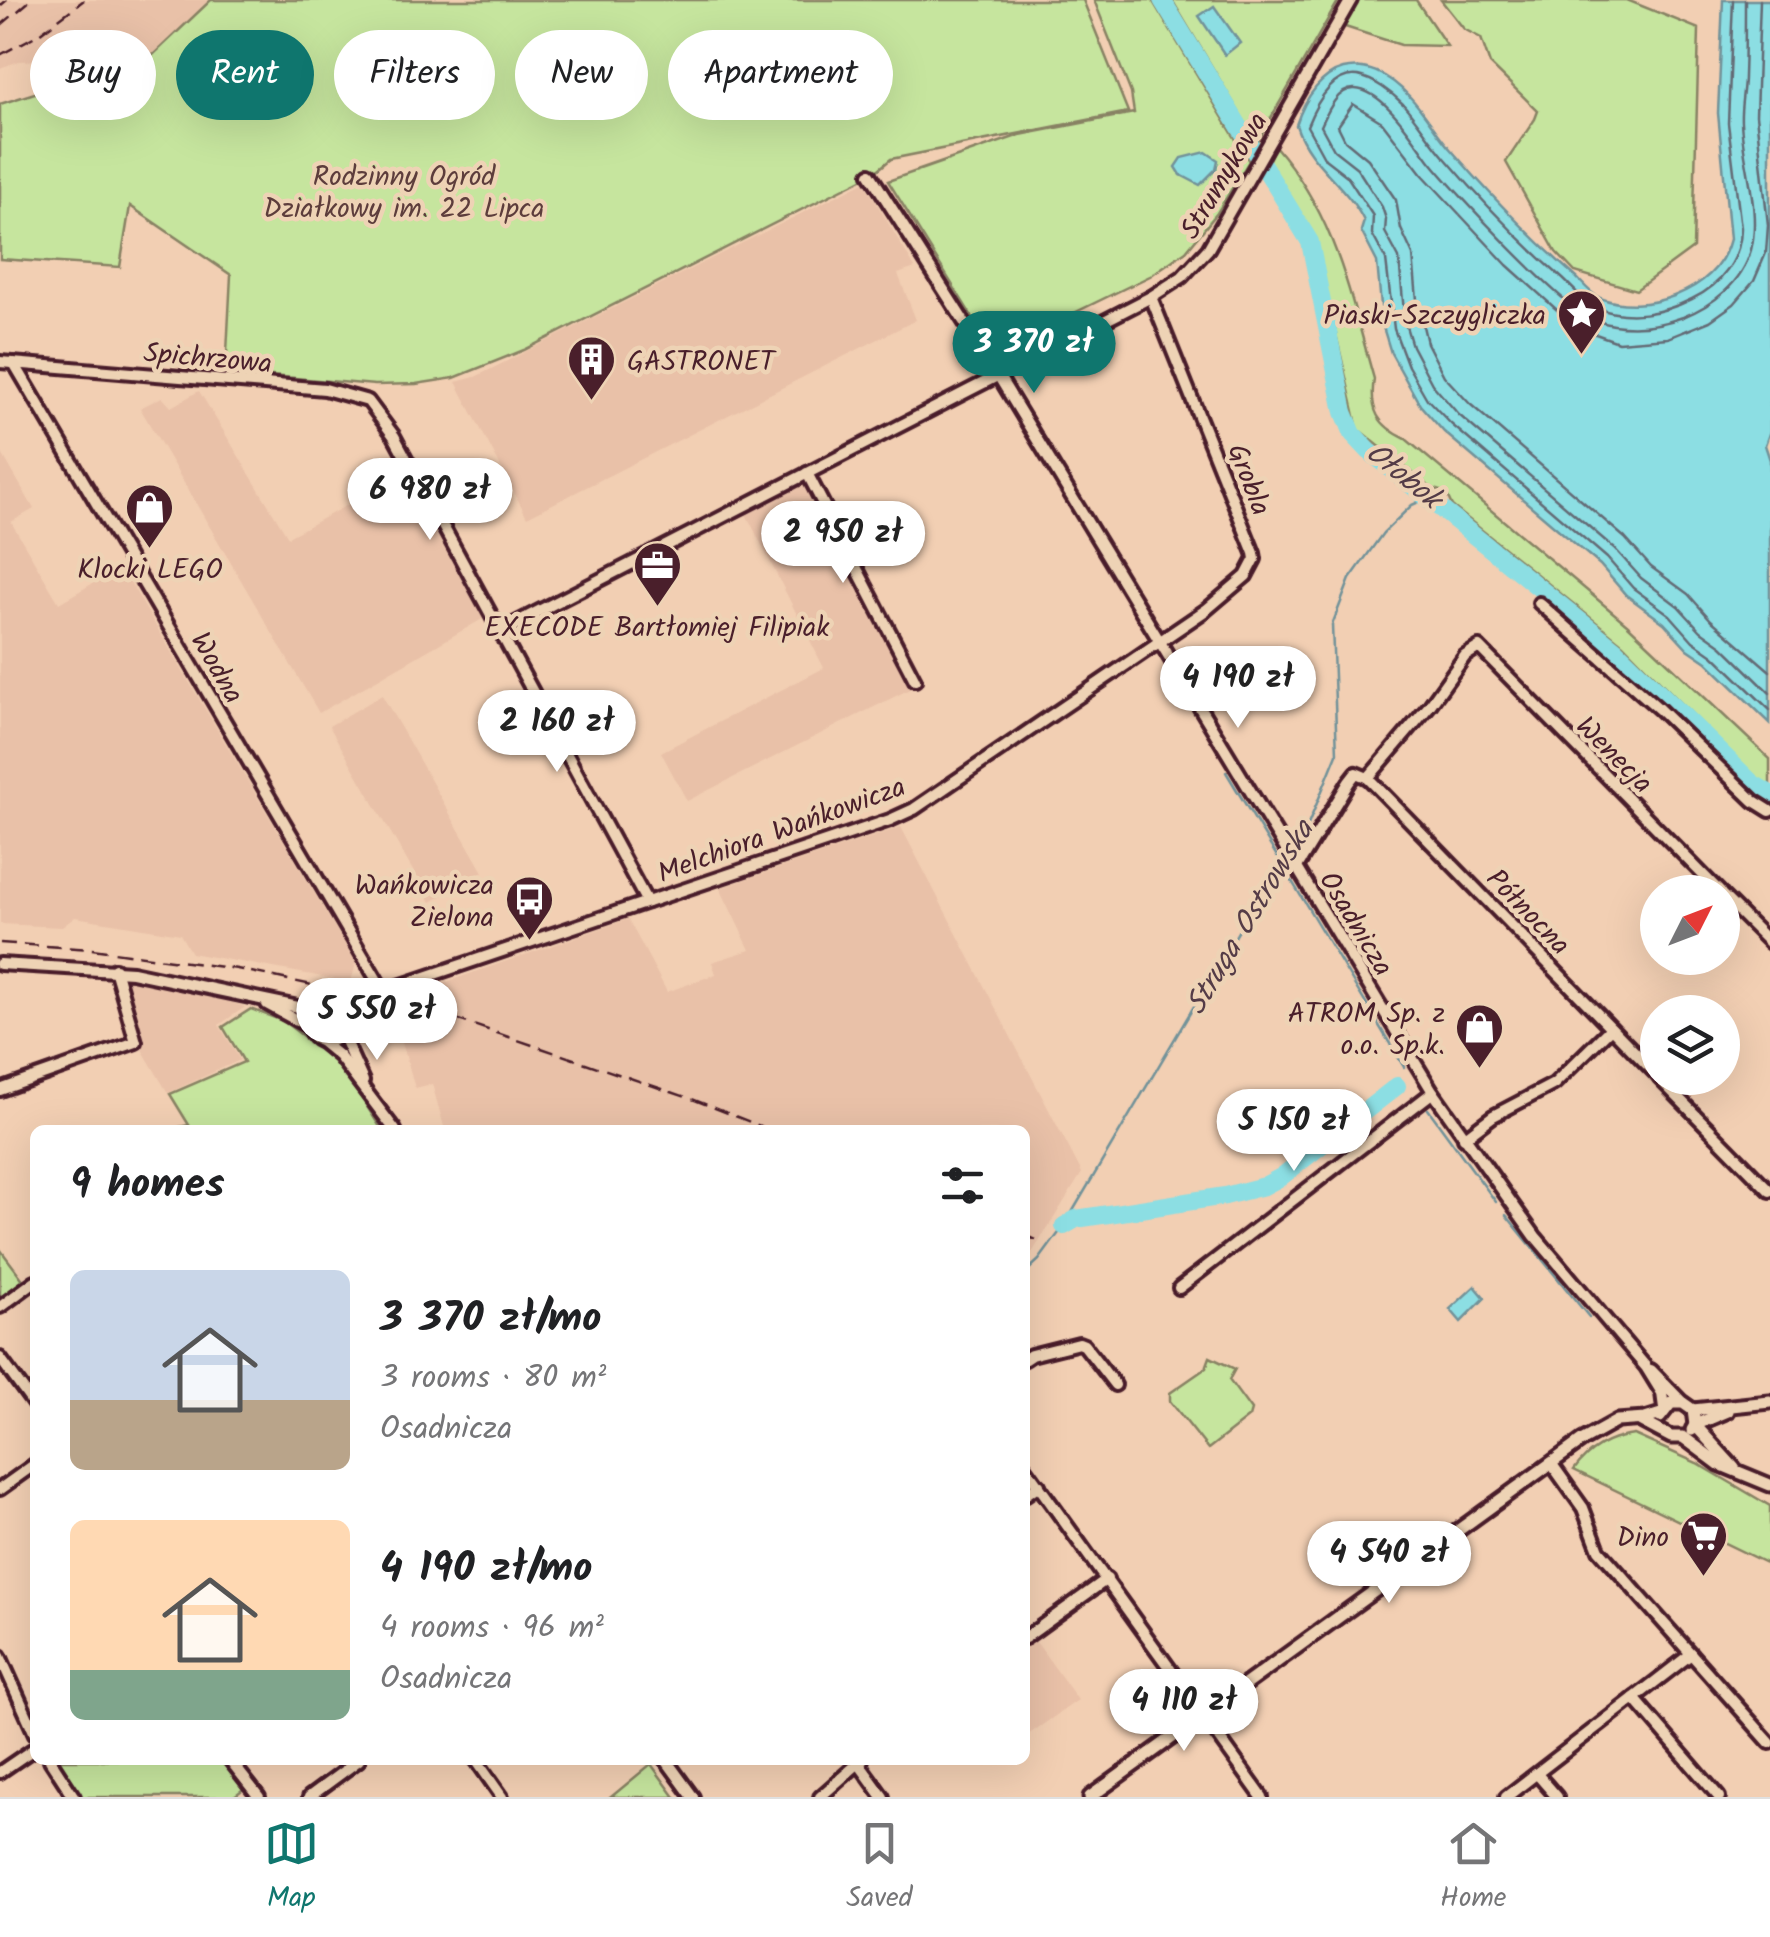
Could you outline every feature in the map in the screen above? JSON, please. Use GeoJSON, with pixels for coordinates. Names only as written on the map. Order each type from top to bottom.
{"type":"FeatureCollection","features":[{"type":"Feature","properties":{"kind":"street","name":"Strumykowa"},"geometry":{"type":"LineString","coordinates":[[502,630],[1151,297],[1182,277],[1208,249],[1351,0]]}},
{"type":"Feature","properties":{"kind":"street","name":"Osadnicza"},"geometry":{"type":"LineString","coordinates":[[870,174],[998,375],[1432,1092],[1534,1236],[1646,1367],[1662,1393],[1663,1411]]}},
{"type":"Feature","properties":{"kind":"street","name":"Grobla"},"geometry":{"type":"LineString","coordinates":[[1151,297],[1237,504],[1255,558],[1240,582],[1160,642]]}},
{"type":"Feature","properties":{"kind":"street","name":"Spichrzowa"},"geometry":{"type":"LineString","coordinates":[[0,362],[326,389],[368,402],[394,436],[647,902]]}},
{"type":"Feature","properties":{"kind":"street","name":"Wodna"},"geometry":{"type":"LineString","coordinates":[[14,363],[384,992]]}},
{"type":"Feature","properties":{"kind":"street"},"geometry":{"type":"LineString","coordinates":[[807,474],[915,680]]}},
{"type":"Feature","properties":{"kind":"street"},"geometry":{"type":"LineString","coordinates":[[1539,603],[1754,801],[1770,811]]}},
{"type":"Feature","properties":{"kind":"street","name":"Melchiora Wańkowicza"},"geometry":{"type":"LineString","coordinates":[[332,1010],[902,815],[1160,642]]}},
{"type":"Feature","properties":{"kind":"street","name":"Wenecja"},"geometry":{"type":"LineString","coordinates":[[1368,778],[1430,705],[1464,656],[1478,647],[1702,875]]}},
{"type":"Feature","properties":{"kind":"street"},"geometry":{"type":"LineString","coordinates":[[1297,867],[1348,782],[1356,773],[1368,778]]}},
{"type":"Feature","properties":{"kind":"street","name":"Północna"},"geometry":{"type":"LineString","coordinates":[[1368,778],[1640,1058]]}},
{"type":"Feature","properties":{"kind":"street","name":"Wenecja"},"geometry":{"type":"LineString","coordinates":[[1740,913],[1770,943]]}},
{"type":"Feature","properties":{"kind":"street"},"geometry":{"type":"LineString","coordinates":[[0,964],[115,970],[317,1011],[332,1010],[340,1016],[370,1096]]}},
{"type":"Feature","properties":{"kind":"street"},"geometry":{"type":"LineString","coordinates":[[0,1090],[136,1042],[115,970]]}},
{"type":"Feature","properties":{"kind":"street","name":"Melchiora Wańkowicza"},"geometry":{"type":"LineString","coordinates":[[342,1029],[384,992]]}},
{"type":"Feature","properties":{"kind":"street"},"geometry":{"type":"LineString","coordinates":[[257,999],[309,1027]]}},
{"type":"Feature","properties":{"kind":"street"},"geometry":{"type":"LineString","coordinates":[[317,1011],[310,1020],[313,1036],[370,1096],[391,1125]]}},
{"type":"Feature","properties":{"kind":"street"},"geometry":{"type":"LineString","coordinates":[[1464,1138],[1493,1116],[1554,1084],[1611,1028]]}},
{"type":"Feature","properties":{"kind":"street"},"geometry":{"type":"LineString","coordinates":[[322,1042],[333,1040],[342,1029]]}},
{"type":"Feature","properties":{"kind":"street"},"geometry":{"type":"LineString","coordinates":[[1179,1288],[1432,1092]]}},
{"type":"Feature","properties":{"kind":"street","name":"Północna"},"geometry":{"type":"LineString","coordinates":[[1676,1095],[1770,1191]]}},
{"type":"Feature","properties":{"kind":"street"},"geometry":{"type":"LineString","coordinates":[[0,1307],[30,1285]]}},
{"type":"Feature","properties":{"kind":"street"},"geometry":{"type":"LineString","coordinates":[[1030,1355],[1078,1343],[1084,1345],[1115,1385]]}},
{"type":"Feature","properties":{"kind":"street"},"geometry":{"type":"LineString","coordinates":[[0,1358],[30,1399]]}},
{"type":"Feature","properties":{"kind":"street","name":"Osadnicza"},"geometry":{"type":"LineString","coordinates":[[1646,1367],[1688,1406]]}},
{"type":"Feature","properties":{"kind":"street"},"geometry":{"type":"LineString","coordinates":[[1090,1797],[1604,1427],[1663,1411],[1671,1404],[1736,1408],[1770,1402]]}},
{"type":"Feature","properties":{"kind":"street"},"geometry":{"type":"LineString","coordinates":[[1688,1406],[1695,1425],[1737,1471]]}},
{"type":"Feature","properties":{"kind":"street"},"geometry":{"type":"LineString","coordinates":[[1682,1437],[1695,1425],[1736,1408]]}},
{"type":"Feature","properties":{"kind":"street"},"geometry":{"type":"LineString","coordinates":[[1663,1411],[1660,1424],[1666,1434]]}},
{"type":"Feature","properties":{"kind":"street"},"geometry":{"type":"LineString","coordinates":[[1636,1419],[1666,1434],[1682,1437],[1719,1464],[1770,1484]]}},
{"type":"Feature","properties":{"kind":"street"},"geometry":{"type":"LineString","coordinates":[[1551,1463],[1577,1497],[1599,1550],[1770,1743]]}},
{"type":"Feature","properties":{"kind":"street"},"geometry":{"type":"LineString","coordinates":[[0,1489],[30,1468]]}},
{"type":"Feature","properties":{"kind":"street"},"geometry":{"type":"LineString","coordinates":[[1030,1473],[1262,1797]]}},
{"type":"Feature","properties":{"kind":"street"},"geometry":{"type":"LineString","coordinates":[[1030,1491],[1039,1485]]}},
{"type":"Feature","properties":{"kind":"street"},"geometry":{"type":"LineString","coordinates":[[1030,1634],[1107,1579]]}},
{"type":"Feature","properties":{"kind":"street"},"geometry":{"type":"LineString","coordinates":[[1506,1797],[1692,1654]]}},
{"type":"Feature","properties":{"kind":"street"},"geometry":{"type":"LineString","coordinates":[[0,1656],[30,1723]]}},
{"type":"Feature","properties":{"kind":"street"},"geometry":{"type":"LineString","coordinates":[[1634,1698],[1719,1797]]}},
{"type":"Feature","properties":{"kind":"street"},"geometry":{"type":"LineString","coordinates":[[0,1772],[30,1751]]}},
{"type":"Feature","properties":{"kind":"street"},"geometry":{"type":"LineString","coordinates":[[53,1765],[74,1797]]}},
{"type":"Feature","properties":{"kind":"street"},"geometry":{"type":"LineString","coordinates":[[234,1765],[259,1797]]}},
{"type":"Feature","properties":{"kind":"street"},"geometry":{"type":"LineString","coordinates":[[309,1797],[352,1765]]}},
{"type":"Feature","properties":{"kind":"street"},"geometry":{"type":"LineString","coordinates":[[480,1765],[502,1797]]}},
{"type":"Feature","properties":{"kind":"street"},"geometry":{"type":"LineString","coordinates":[[670,1765],[694,1797]]}},
{"type":"Feature","properties":{"kind":"street"},"geometry":{"type":"LineString","coordinates":[[820,1797],[855,1765]]}},
{"type":"Feature","properties":{"kind":"street"},"geometry":{"type":"LineString","coordinates":[[862,1765],[882,1797]]}},
{"type":"Feature","properties":{"kind":"street"},"geometry":{"type":"LineString","coordinates":[[1538,1774],[1557,1797]]}},
{"type":"Feature","properties":{"kind":"shaded area"},"geometry":{"type":"Polygon","coordinates":[[[0,0],[211,0],[156,52],[156,30],[30,30],[30,61],[0,68],[0,0]]]}},
{"type":"Feature","properties":{"kind":"shaded area"},"geometry":{"type":"Polygon","coordinates":[[[864,182],[915,268],[898,274],[916,320],[527,517],[456,382],[475,377],[864,182]]]}},
{"type":"Feature","properties":{"kind":"shaded area"},"geometry":{"type":"Polygon","coordinates":[[[199,391],[288,537],[403,475],[484,618],[319,713],[140,408],[162,397],[171,407],[199,391]]]}},
{"type":"Feature","properties":{"kind":"shaded area"},"geometry":{"type":"Polygon","coordinates":[[[0,450],[34,509],[11,522],[59,603],[121,567],[356,963],[351,982],[191,953],[180,934],[75,917],[62,927],[0,924],[0,450]]]}},
{"type":"Feature","properties":{"kind":"shaded area"},"geometry":{"type":"Polygon","coordinates":[[[805,484],[912,688],[687,801],[661,752],[824,668],[746,514],[805,484]]]}},
{"type":"Feature","properties":{"kind":"shaded area"},"geometry":{"type":"Polygon","coordinates":[[[382,695],[483,872],[431,902],[329,726],[382,695]]]}},
{"type":"Feature","properties":{"kind":"shaded area"},"geometry":{"type":"Polygon","coordinates":[[[901,827],[1082,1173],[1030,1256],[1030,1125],[444,1125],[432,1084],[415,1088],[399,1032],[403,997],[628,919],[667,992],[716,974],[712,962],[750,950],[720,888],[901,827]]]}},
{"type":"Feature","properties":{"kind":"shaded area"},"geometry":{"type":"Polygon","coordinates":[[[123,977],[202,991],[245,1007],[219,1025],[240,1060],[168,1093],[140,1046],[142,1039],[123,977]]]}},
{"type":"Feature","properties":{"kind":"shaded area"},"geometry":{"type":"Polygon","coordinates":[[[1030,1633],[1078,1700],[1030,1734],[1030,1633]]]}},
{"type":"Feature","properties":{"kind":"green space","name":"Rodzinny Ogród Działkowy im. 22 Lipca"},"geometry":{"type":"Polygon","coordinates":[[[211,0],[1083,0],[1128,112],[891,159],[874,173],[524,350],[454,378],[375,385],[226,372],[231,275],[130,206],[120,267],[0,259],[0,104],[30,95],[30,120],[156,120],[156,52],[176,33],[176,120],[314,120],[314,30],[179,30],[211,0]]]}},
{"type":"Feature","properties":{"kind":"green space"},"geometry":{"type":"Polygon","coordinates":[[[1094,0],[1152,0],[1249,161],[1217,213],[1186,251],[1150,276],[994,352],[888,181],[1020,135],[1134,113],[1131,93],[1094,0]]]}},
{"type":"Feature","properties":{"kind":"green space"},"geometry":{"type":"Polygon","coordinates":[[[1172,0],[1339,0],[1257,142],[1172,0]]]}},
{"type":"Feature","properties":{"kind":"green space"},"geometry":{"type":"Polygon","coordinates":[[[1358,0],[1416,0],[1447,46],[1401,45],[1342,26],[1358,0]]]}},
{"type":"Feature","properties":{"kind":"green space"},"geometry":{"type":"Polygon","coordinates":[[[1441,0],[1627,0],[1699,29],[1693,248],[1636,290],[1575,272],[1556,252],[1506,162],[1538,111],[1490,64],[1481,38],[1464,29],[1441,0]]]}},
{"type":"Feature","properties":{"kind":"green space"},"geometry":{"type":"Polygon","coordinates":[[[1275,146],[1313,200],[1338,256],[1374,379],[1373,400],[1382,422],[1628,625],[1770,759],[1770,788],[1756,779],[1623,644],[1452,506],[1446,493],[1431,488],[1358,429],[1314,239],[1266,166],[1275,146]]]}},
{"type":"Feature","properties":{"kind":"green space"},"geometry":{"type":"Polygon","coordinates":[[[251,1009],[283,1021],[339,1063],[379,1125],[189,1125],[170,1094],[244,1062],[223,1027],[251,1009]]]}},
{"type":"Feature","properties":{"kind":"green space"},"geometry":{"type":"Polygon","coordinates":[[[0,1249],[24,1281],[0,1298],[0,1249]]]}},
{"type":"Feature","properties":{"kind":"green space"},"geometry":{"type":"Polygon","coordinates":[[[1210,1357],[1235,1369],[1229,1380],[1251,1410],[1249,1417],[1208,1449],[1170,1401],[1170,1393],[1206,1368],[1210,1357]]]}},
{"type":"Feature","properties":{"kind":"green space"},"geometry":{"type":"Polygon","coordinates":[[[1634,1435],[1697,1463],[1770,1506],[1770,1565],[1574,1470],[1600,1446],[1634,1435]]]}},
{"type":"Feature","properties":{"kind":"green space"},"geometry":{"type":"Polygon","coordinates":[[[56,1765],[229,1765],[246,1787],[233,1797],[78,1797],[56,1765]]]}},
{"type":"Feature","properties":{"kind":"green space"},"geometry":{"type":"Polygon","coordinates":[[[652,1765],[675,1797],[611,1797],[652,1765]]]}},
{"type":"Feature","properties":{"kind":"water","name":"Piaski-Szczygliczka"},"geometry":{"type":"Polygon","coordinates":[[[1723,0],[1770,0],[1770,431],[1765,445],[1770,460],[1770,723],[1664,623],[1626,595],[1600,565],[1444,432],[1420,405],[1391,353],[1383,327],[1377,262],[1361,231],[1364,221],[1310,152],[1296,125],[1316,87],[1329,76],[1343,69],[1376,72],[1410,97],[1482,185],[1594,294],[1627,304],[1665,299],[1694,287],[1710,274],[1730,239],[1718,113],[1723,0]]]}},
{"type":"Feature","properties":{"kind":"water"},"geometry":{"type":"Polygon","coordinates":[[[1214,6],[1240,43],[1225,55],[1199,16],[1214,6]]]}},
{"type":"Feature","properties":{"kind":"water"},"geometry":{"type":"Polygon","coordinates":[[[1206,152],[1218,160],[1216,169],[1200,185],[1181,175],[1176,167],[1182,158],[1206,152]]]}},
{"type":"Feature","properties":{"kind":"water"},"geometry":{"type":"Polygon","coordinates":[[[1475,1286],[1485,1298],[1461,1322],[1450,1309],[1475,1286]]]}},
{"type":"Feature","properties":{"kind":"waterway","name":"Ołobok"},"geometry":{"type":"LineString","coordinates":[[1162,0],[1310,242],[1344,412],[1353,434],[1615,649],[1752,783],[1770,794]]}},
{"type":"Feature","properties":{"kind":"waterway","name":"Struga Ostrowska"},"geometry":{"type":"LineString","coordinates":[[1293,852],[1299,847],[1337,754],[1332,625],[1350,579],[1383,533],[1412,505],[1430,497]]}},
{"type":"Feature","properties":{"kind":"waterway"},"geometry":{"type":"LineString","coordinates":[[1226,772],[1404,1067]]}},
{"type":"Feature","properties":{"kind":"waterway","name":"Struga Ostrowska"},"geometry":{"type":"LineString","coordinates":[[1030,1268],[1064,1226],[1271,876],[1287,857]]}},
{"type":"Feature","properties":{"kind":"waterway","name":"Struga Ostrowska"},"geometry":{"type":"LineString","coordinates":[[1064,1226],[1076,1219],[1225,1196],[1264,1186],[1281,1177],[1397,1086]]}},
{"type":"Feature","properties":{"kind":"waterway"},"geometry":{"type":"LineString","coordinates":[[1428,1109],[1496,1202]]}},
{"type":"Feature","properties":{"kind":"waterway"},"geometry":{"type":"LineString","coordinates":[[1506,1215],[1589,1317]]}},
{"type":"Feature","properties":{"kind":"railway"},"geometry":{"type":"LineString","coordinates":[[0,6],[7,0]]}},
{"type":"Feature","properties":{"kind":"railway"},"geometry":{"type":"LineString","coordinates":[[0,26],[31,0]]}},
{"type":"Feature","properties":{"kind":"railway"},"geometry":{"type":"LineString","coordinates":[[0,55],[39,34],[84,0]]}},
{"type":"Feature","properties":{"kind":"railway"},"geometry":{"type":"LineString","coordinates":[[0,943],[92,949],[237,969],[429,1010],[757,1125]]}},
{"type":"Feature","properties":{"kind":"railway"},"geometry":{"type":"LineString","coordinates":[[1030,1237],[1036,1240]]}},
{"type":"Feature","properties":{"kind":"place","name":"Piaski-Szczygliczka"},"geometry":{"type":"Point","coordinates":[1581,356]}},
{"type":"Feature","properties":{"kind":"place","name":"GASTRONET"},"geometry":{"type":"Point","coordinates":[592,402]}},
{"type":"Feature","properties":{"kind":"place","name":"Klocki LEGO"},"geometry":{"type":"Point","coordinates":[150,550]}},
{"type":"Feature","properties":{"kind":"place","name":"EXECODE Bartłomiej Filipiak"},"geometry":{"type":"Point","coordinates":[657,608]}},
{"type":"Feature","properties":{"kind":"place","name":"Wańkowicza Zielona"},"geometry":{"type":"Point","coordinates":[529,942]}},
{"type":"Feature","properties":{"kind":"place","name":"ATROM Sp. z o.o. Sp.k."},"geometry":{"type":"Point","coordinates":[1480,1070]}},
{"type":"Feature","properties":{"kind":"place","name":"Dino"},"geometry":{"type":"Point","coordinates":[1704,1578]}}]}
